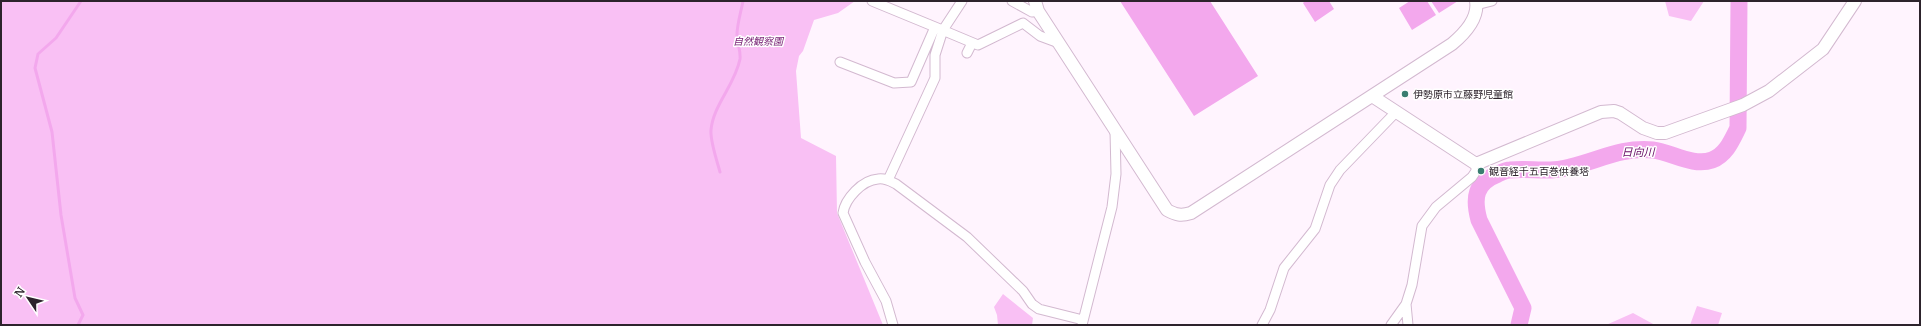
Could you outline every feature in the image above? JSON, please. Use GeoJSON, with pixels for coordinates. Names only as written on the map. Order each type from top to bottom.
{"type":"FeatureCollection","features":[{"type":"Feature","properties":{"kind":"street"},"geometry":{"type":"LineString","coordinates":[[872,1],[978,45],[1024,23],[1040,36],[1059,43]]}},
{"type":"Feature","properties":{"kind":"street"},"geometry":{"type":"LineString","coordinates":[[888,180],[935,78],[935,55],[940,37],[962,1]]}},
{"type":"Feature","properties":{"kind":"street"},"geometry":{"type":"LineString","coordinates":[[1012,1],[1032,12],[1037,6],[1115,131],[1167,210],[1174,214],[1183,215],[1191,213],[1457,40],[1474,17],[1476,3],[1492,1]]}},
{"type":"Feature","properties":{"kind":"street"},"geometry":{"type":"LineString","coordinates":[[1476,164],[1601,112],[1620,113],[1643,128],[1657,133],[1671,132],[1743,105],[1769,91],[1823,49],[1855,1]]}},
{"type":"Feature","properties":{"kind":"street"},"geometry":{"type":"LineString","coordinates":[[840,62],[894,83],[911,82],[940,29]]}},
{"type":"Feature","properties":{"kind":"street"},"geometry":{"type":"LineString","coordinates":[[967,52],[972,43]]}},
{"type":"Feature","properties":{"kind":"street"},"geometry":{"type":"LineString","coordinates":[[1372,96],[1476,164]]}},
{"type":"Feature","properties":{"kind":"street"},"geometry":{"type":"LineString","coordinates":[[1262,325],[1270,310],[1284,268],[1315,229],[1333,180],[1340,170],[1396,112]]}},
{"type":"Feature","properties":{"kind":"street"},"geometry":{"type":"LineString","coordinates":[[893,325],[886,301],[865,262],[843,213],[844,206],[848,199],[874,179],[888,180],[896,184],[967,237],[1018,286],[1032,304],[1038,309],[1083,322],[1112,207],[1116,174],[1115,131]]}},
{"type":"Feature","properties":{"kind":"street"},"geometry":{"type":"LineString","coordinates":[[1391,325],[1406,304],[1412,285],[1422,226],[1436,207],[1472,177],[1476,171],[1476,164]]}},
{"type":"Feature","properties":{"kind":"street"},"geometry":{"type":"LineString","coordinates":[[1406,304],[1408,325]]}},
{"type":"Feature","properties":{"kind":"green space","name":"自然観察園"},"geometry":{"type":"Polygon","coordinates":[[[1,1],[855,1],[838,13],[814,20],[803,51],[799,56],[796,71],[801,138],[836,156],[837,213],[883,325],[1,325],[1,1]]]}},
{"type":"Feature","properties":{"kind":"green space"},"geometry":{"type":"Polygon","coordinates":[[[1665,1],[1704,1],[1691,21],[1669,16],[1665,1]]]}},
{"type":"Feature","properties":{"kind":"green space"},"geometry":{"type":"Polygon","coordinates":[[[1003,294],[1033,318],[1032,325],[998,325],[994,307],[1003,294]]]}},
{"type":"Feature","properties":{"kind":"green space"},"geometry":{"type":"Polygon","coordinates":[[[1697,306],[1722,313],[1718,325],[1690,325],[1697,306]]]}},
{"type":"Feature","properties":{"kind":"green space"},"geometry":{"type":"Polygon","coordinates":[[[1633,313],[1655,325],[1606,325],[1633,313]]]}},
{"type":"Feature","properties":{"kind":"shaded area"},"geometry":{"type":"Polygon","coordinates":[[[1120,1],[1210,1],[1258,76],[1194,116],[1120,1]]]}},
{"type":"Feature","properties":{"kind":"shaded area"},"geometry":{"type":"Polygon","coordinates":[[[1305,1],[1329,1],[1334,9],[1315,22],[1303,3],[1305,1]]]}},
{"type":"Feature","properties":{"kind":"shaded area"},"geometry":{"type":"Polygon","coordinates":[[[1410,1],[1427,1],[1436,15],[1412,30],[1399,8],[1410,1]]]}},
{"type":"Feature","properties":{"kind":"shaded area"},"geometry":{"type":"Polygon","coordinates":[[[1431,1],[1458,1],[1439,13],[1431,1]]]}},
{"type":"Feature","properties":{"kind":"waterway"},"geometry":{"type":"LineString","coordinates":[[78,325],[83,315],[75,298],[61,215],[52,132],[35,68],[38,54],[56,38],[81,1]]}},
{"type":"Feature","properties":{"kind":"waterway"},"geometry":{"type":"LineString","coordinates":[[720,172],[711,130],[716,112],[734,78],[740,59],[737,31],[743,1]]}},
{"type":"Feature","properties":{"kind":"waterway","name":"日向川"},"geometry":{"type":"LineString","coordinates":[[1519,325],[1523,308],[1479,220],[1476,198],[1480,187],[1490,178],[1507,170],[1563,169],[1631,150],[1660,151],[1697,162],[1705,162],[1717,158],[1728,147],[1738,128],[1739,1]]}},
{"type":"Feature","properties":{"kind":"place","name":"伊勢原市立藤野児童館"},"geometry":{"type":"Point","coordinates":[1405,94]}},
{"type":"Feature","properties":{"kind":"place","name":"観音経千五百巻供養塔"},"geometry":{"type":"Point","coordinates":[1481,171]}}]}
